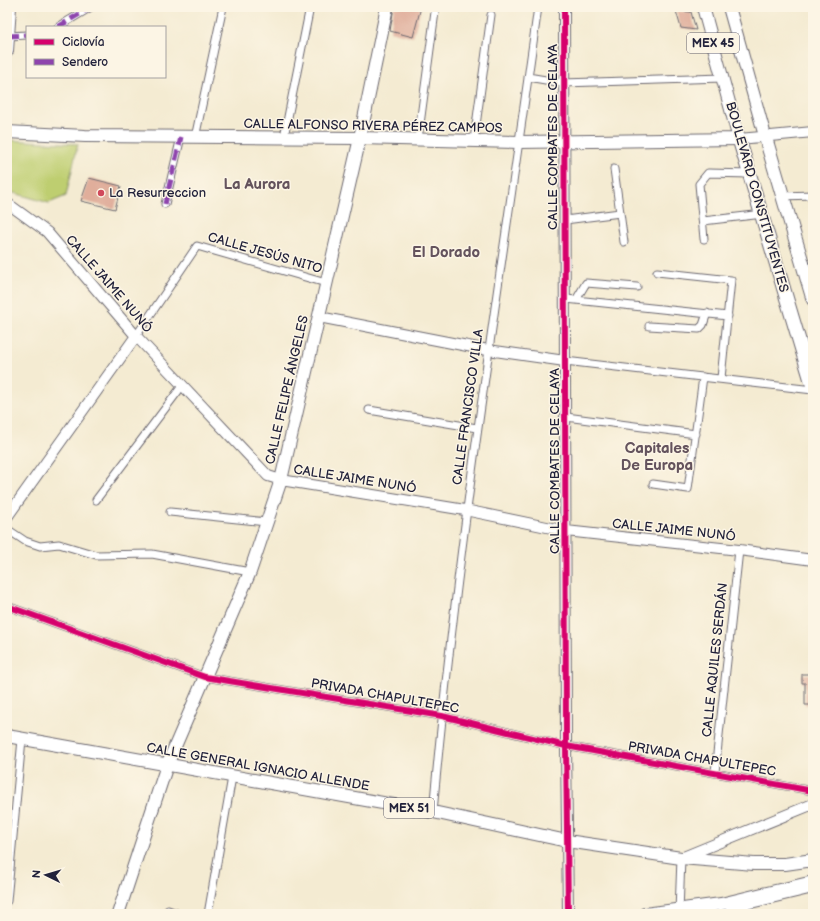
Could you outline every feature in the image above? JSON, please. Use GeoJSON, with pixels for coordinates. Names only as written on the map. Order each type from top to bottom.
{"type":"FeatureCollection","features":[{"type":"Feature","properties":{"kind":"highway","name":"BOULEVARD CONSTITUYENTES"},"geometry":{"type":"LineString","coordinates":[[765,136],[782,196],[810,281],[813,299]]}},
{"type":"Feature","properties":{"kind":"highway","name":"BOULEVARD CONSTITUYENTES"},"geometry":{"type":"LineString","coordinates":[[739,139],[813,387]]}},
{"type":"Feature","properties":{"kind":"main road"},"geometry":{"type":"LineString","coordinates":[[7,51],[10,7]]}},
{"type":"Feature","properties":{"kind":"main road","name":"CALLE FELIPE ÁNGELES"},"geometry":{"type":"LineString","coordinates":[[118,914],[167,765],[250,572],[281,480],[360,138],[386,7]]}},
{"type":"Feature","properties":{"kind":"main road","name":"BOULEVARD CONSTITUYENTES"},"geometry":{"type":"LineString","coordinates":[[703,7],[739,139]]}},
{"type":"Feature","properties":{"kind":"main road","name":"BOULEVARD CONSTITUYENTES"},"geometry":{"type":"LineString","coordinates":[[729,7],[765,136]]}},
{"type":"Feature","properties":{"kind":"main road","name":"CALLE ALFONSO RIVERA PÉREZ CAMPOS"},"geometry":{"type":"LineString","coordinates":[[7,132],[195,138],[284,137],[519,142],[739,139]]}},
{"type":"Feature","properties":{"kind":"main road","name":"CALLE GENERAL IGNACIO ALLENDE"},"geometry":{"type":"LineString","coordinates":[[7,736],[433,812],[568,841],[680,858],[754,864],[785,864],[813,860]]}},
{"type":"Feature","properties":{"kind":"main road"},"geometry":{"type":"LineString","coordinates":[[645,914],[679,912],[721,904],[813,882]]}},
{"type":"Feature","properties":{"kind":"street"},"geometry":{"type":"LineString","coordinates":[[60,26],[91,7]]}},
{"type":"Feature","properties":{"kind":"street"},"geometry":{"type":"LineString","coordinates":[[195,138],[223,7]]}},
{"type":"Feature","properties":{"kind":"street"},"geometry":{"type":"LineString","coordinates":[[284,137],[310,7]]}},
{"type":"Feature","properties":{"kind":"street","name":"CALLE FRANCISCO VILLA"},"geometry":{"type":"LineString","coordinates":[[433,812],[465,510],[538,7]]}},
{"type":"Feature","properties":{"kind":"street","name":"CALLE COMBATES DE CELAYA"},"geometry":{"type":"LineString","coordinates":[[564,7],[563,83],[565,220],[571,299],[565,360],[568,914]]}},
{"type":"Feature","properties":{"kind":"street"},"geometry":{"type":"LineString","coordinates":[[418,139],[435,12]]}},
{"type":"Feature","properties":{"kind":"street"},"geometry":{"type":"LineString","coordinates":[[474,140],[492,15]]}},
{"type":"Feature","properties":{"kind":"street"},"geometry":{"type":"LineString","coordinates":[[8,36],[26,35]]}},
{"type":"Feature","properties":{"kind":"street"},"geometry":{"type":"LineString","coordinates":[[528,77],[563,83],[723,78]]}},
{"type":"Feature","properties":{"kind":"street"},"geometry":{"type":"LineString","coordinates":[[739,139],[813,132]]}},
{"type":"Feature","properties":{"kind":"street"},"geometry":{"type":"LineString","coordinates":[[165,204],[181,137]]}},
{"type":"Feature","properties":{"kind":"street"},"geometry":{"type":"LineString","coordinates":[[614,169],[624,242]]}},
{"type":"Feature","properties":{"kind":"street"},"geometry":{"type":"LineString","coordinates":[[704,239],[699,184],[708,173],[750,174]]}},
{"type":"Feature","properties":{"kind":"street"},"geometry":{"type":"LineString","coordinates":[[782,196],[813,195]]}},
{"type":"Feature","properties":{"kind":"street","name":"CALLE JAIME NUNÓ"},"geometry":{"type":"LineString","coordinates":[[7,203],[47,232],[136,336],[268,476],[281,480],[465,510],[566,531],[739,550],[813,560]]}},
{"type":"Feature","properties":{"kind":"street"},"geometry":{"type":"LineString","coordinates":[[565,220],[620,214]]}},
{"type":"Feature","properties":{"kind":"street"},"geometry":{"type":"LineString","coordinates":[[703,221],[762,214]]}},
{"type":"Feature","properties":{"kind":"street","name":"CALLE JESÚS NITO"},"geometry":{"type":"LineString","coordinates":[[136,336],[198,246],[326,283]]}},
{"type":"Feature","properties":{"kind":"street"},"geometry":{"type":"LineString","coordinates":[[657,272],[731,280],[721,378]]}},
{"type":"Feature","properties":{"kind":"street"},"geometry":{"type":"LineString","coordinates":[[571,299],[586,284],[637,287]]}},
{"type":"Feature","properties":{"kind":"street"},"geometry":{"type":"LineString","coordinates":[[571,299],[728,316]]}},
{"type":"Feature","properties":{"kind":"street"},"geometry":{"type":"LineString","coordinates":[[650,326],[699,329],[703,325],[707,314]]}},
{"type":"Feature","properties":{"kind":"street"},"geometry":{"type":"LineString","coordinates":[[319,318],[488,350],[813,390]]}},
{"type":"Feature","properties":{"kind":"street"},"geometry":{"type":"LineString","coordinates":[[7,517],[136,336]]}},
{"type":"Feature","properties":{"kind":"street"},"geometry":{"type":"LineString","coordinates":[[653,484],[688,489],[703,377]]}},
{"type":"Feature","properties":{"kind":"street"},"geometry":{"type":"LineString","coordinates":[[96,500],[182,386]]}},
{"type":"Feature","properties":{"kind":"street"},"geometry":{"type":"LineString","coordinates":[[369,410],[477,428]]}},
{"type":"Feature","properties":{"kind":"street"},"geometry":{"type":"LineString","coordinates":[[566,417],[696,434]]}},
{"type":"Feature","properties":{"kind":"street"},"geometry":{"type":"LineString","coordinates":[[170,512],[266,522]]}},
{"type":"Feature","properties":{"kind":"street"},"geometry":{"type":"LineString","coordinates":[[7,529],[25,541],[40,546],[60,544],[96,555],[152,554],[250,572]]}},
{"type":"Feature","properties":{"kind":"street","name":"CALLE AQUILES SERDÁN"},"geometry":{"type":"LineString","coordinates":[[715,772],[739,550]]}},
{"type":"Feature","properties":{"kind":"street","name":"PRIVADA CHAPULTEPEC"},"geometry":{"type":"LineString","coordinates":[[7,606],[205,676],[442,716],[566,746],[813,791]]}},
{"type":"Feature","properties":{"kind":"street"},"geometry":{"type":"LineString","coordinates":[[7,901],[22,739]]}},
{"type":"Feature","properties":{"kind":"street"},"geometry":{"type":"LineString","coordinates":[[208,914],[232,777]]}},
{"type":"Feature","properties":{"kind":"street"},"geometry":{"type":"LineString","coordinates":[[679,912],[680,858],[813,804]]}},
{"type":"Feature","properties":{"kind":"street"},"geometry":{"type":"LineString","coordinates":[[721,904],[742,905],[813,888]]}},
{"type":"Feature","properties":{"kind":"street"},"geometry":{"type":"LineString","coordinates":[[168,910],[179,914]]}},
{"type":"Feature","properties":{"kind":"green space"},"geometry":{"type":"Polygon","coordinates":[[[7,140],[78,144],[66,196],[49,203],[7,191],[7,140]]]}},
{"type":"Feature","properties":{"kind":"building"},"geometry":{"type":"Polygon","coordinates":[[[394,7],[421,7],[413,37],[390,31],[394,7]]]}},
{"type":"Feature","properties":{"kind":"building"},"geometry":{"type":"Polygon","coordinates":[[[676,11],[691,12],[696,30],[681,28],[676,11]]]}},
{"type":"Feature","properties":{"kind":"building","name":"La Resurreccion"},"geometry":{"type":"Polygon","coordinates":[[[89,178],[121,186],[115,209],[81,201],[89,178]]]}},
{"type":"Feature","properties":{"kind":"building"},"geometry":{"type":"Polygon","coordinates":[[[802,674],[813,674],[813,705],[805,705],[805,683],[802,683],[802,674]]]}},
{"type":"Feature","properties":{"kind":"marked path"},"geometry":{"type":"LineString","coordinates":[[60,26],[91,7]]}},
{"type":"Feature","properties":{"kind":"marked path"},"geometry":{"type":"LineString","coordinates":[[8,36],[26,35]]}},
{"type":"Feature","properties":{"kind":"marked path"},"geometry":{"type":"LineString","coordinates":[[165,204],[181,137]]}},
{"type":"Feature","properties":{"kind":"cycle path"},"geometry":{"type":"LineString","coordinates":[[564,7],[566,746],[568,914]]}},
{"type":"Feature","properties":{"kind":"cycle path"},"geometry":{"type":"LineString","coordinates":[[7,606],[205,677],[442,716],[566,746],[813,791]]}},
{"type":"Feature","properties":{"kind":"place","name":"La Resurreccion"},"geometry":{"type":"Point","coordinates":[101,193]}},
{"type":"Feature","properties":{"kind":"district","name":"La Aurora"},"geometry":{"type":"Point","coordinates":[257,184]}},
{"type":"Feature","properties":{"kind":"district","name":"El Dorado"},"geometry":{"type":"Point","coordinates":[446,252]}},
{"type":"Feature","properties":{"kind":"district","name":"Capitales De Europa"},"geometry":{"type":"Point","coordinates":[657,456]}}]}
